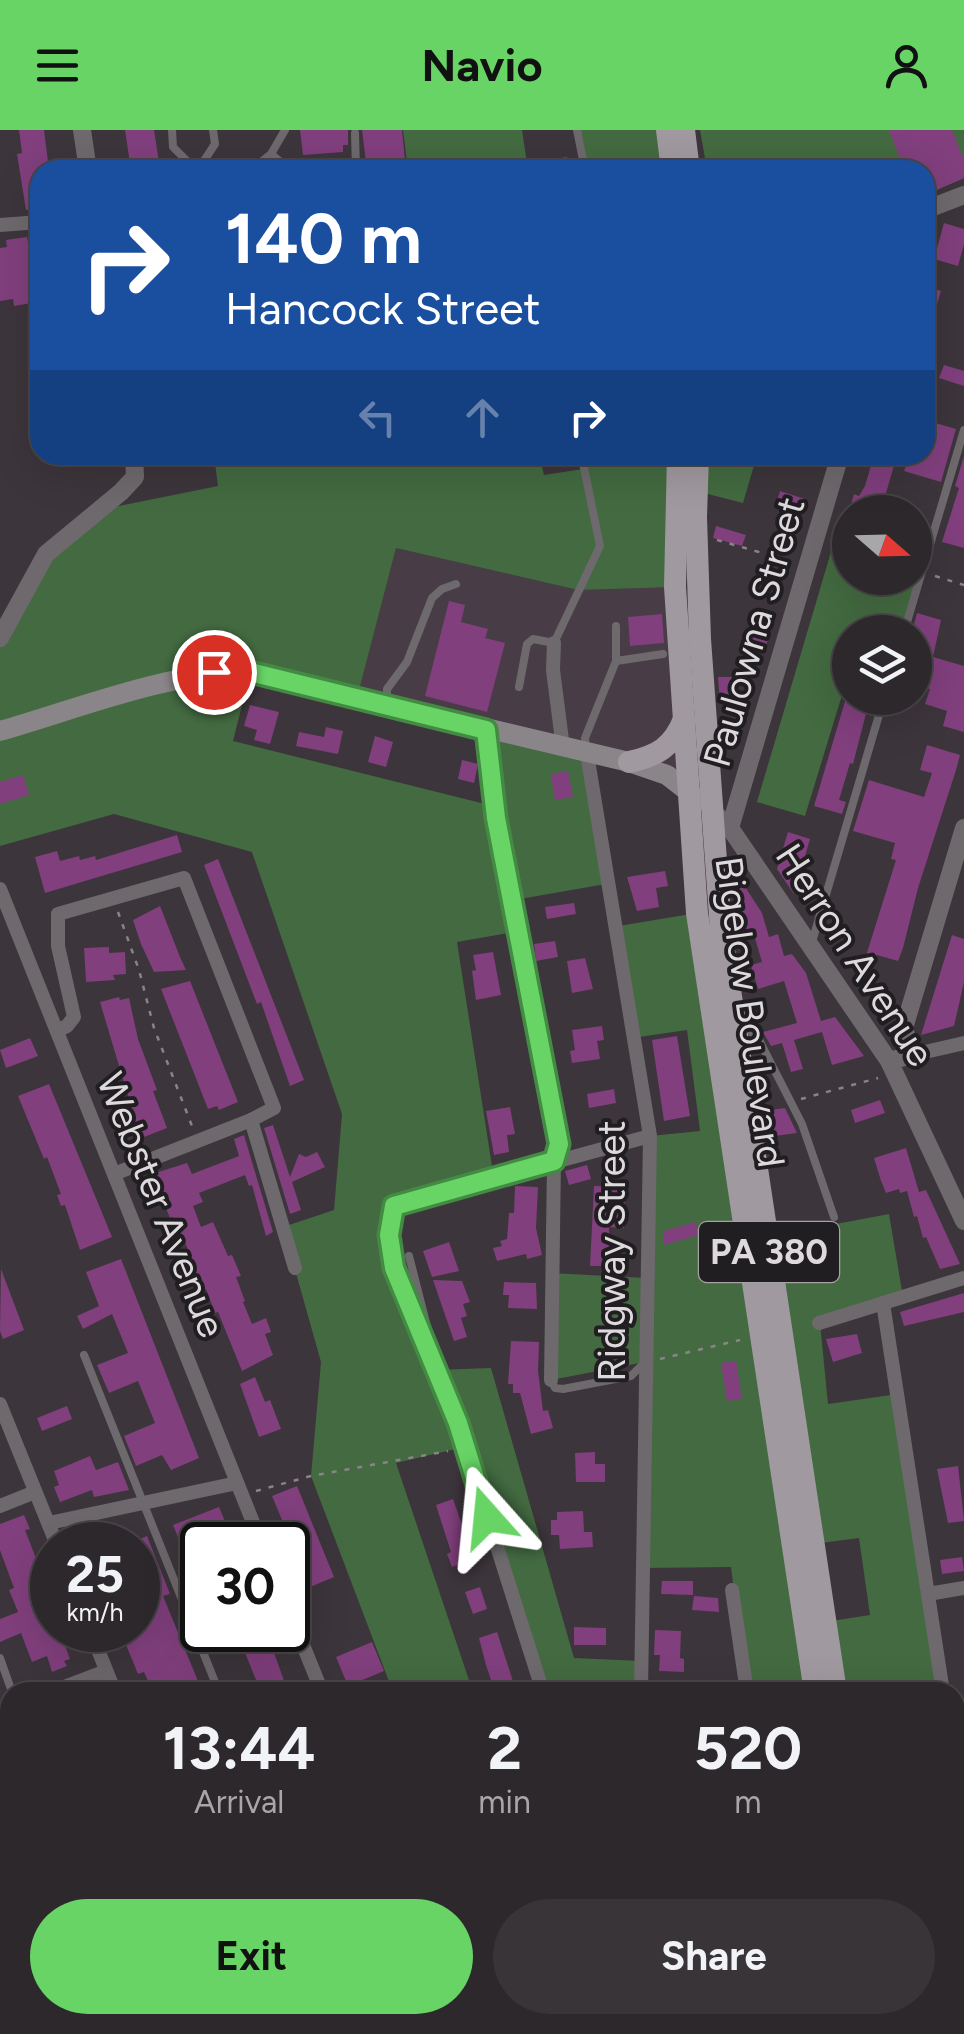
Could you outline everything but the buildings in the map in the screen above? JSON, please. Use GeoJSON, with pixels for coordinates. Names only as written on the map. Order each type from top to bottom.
{"type":"FeatureCollection","features":[{"type":"Feature","properties":{"kind":"main road"},"geometry":{"type":"LineString","coordinates":[[667,130],[671,160]]}},
{"type":"Feature","properties":{"kind":"main road"},"geometry":{"type":"LineString","coordinates":[[684,130],[688,160]]}},
{"type":"Feature","properties":{"kind":"main road","name":"Bigelow Boulevard"},"geometry":{"type":"LineString","coordinates":[[678,465],[675,587],[702,959],[813,1682]]}},
{"type":"Feature","properties":{"kind":"main road","name":"Bigelow Boulevard"},"geometry":{"type":"LineString","coordinates":[[698,465],[700,639],[721,930],[834,1682]]}},
{"type":"Feature","properties":{"kind":"main road","name":"Herron Avenue"},"geometry":{"type":"LineString","coordinates":[[0,731],[214,672],[250,672],[628,762],[660,772],[712,811]]}},
{"type":"Feature","properties":{"kind":"main road"},"geometry":{"type":"LineString","coordinates":[[628,762],[664,750],[678,734],[684,719]]}},
{"type":"Feature","properties":{"kind":"street"},"geometry":{"type":"LineString","coordinates":[[82,130],[86,160]]}},
{"type":"Feature","properties":{"kind":"street"},"geometry":{"type":"LineString","coordinates":[[935,206],[964,195]]}},
{"type":"Feature","properties":{"kind":"street"},"geometry":{"type":"LineString","coordinates":[[0,225],[30,223]]}},
{"type":"Feature","properties":{"kind":"street"},"geometry":{"type":"LineString","coordinates":[[0,638],[46,554],[122,492],[135,477],[134,465]]}},
{"type":"Feature","properties":{"kind":"street","name":"Paulowna Street"},"geometry":{"type":"LineString","coordinates":[[730,828],[837,465]]}},
{"type":"Feature","properties":{"kind":"street"},"geometry":{"type":"LineString","coordinates":[[554,643],[553,670],[563,748]]}},
{"type":"Feature","properties":{"kind":"street"},"geometry":{"type":"LineString","coordinates":[[486,730],[496,818],[559,1144],[554,1161],[551,1380]]}},
{"type":"Feature","properties":{"kind":"street","name":"Ridgway Street"},"geometry":{"type":"LineString","coordinates":[[587,754],[650,1136],[652,1360],[641,1682]]}},
{"type":"Feature","properties":{"kind":"street","name":"Herron Avenue"},"geometry":{"type":"LineString","coordinates":[[712,811],[730,828],[889,1061],[964,1222]]}},
{"type":"Feature","properties":{"kind":"street"},"geometry":{"type":"LineString","coordinates":[[912,1055],[904,1028],[964,828]]}},
{"type":"Feature","properties":{"kind":"street"},"geometry":{"type":"LineString","coordinates":[[57,1031],[74,1018],[58,946],[58,914],[184,878],[274,1108],[114,1174]]}},
{"type":"Feature","properties":{"kind":"street","name":"Webster Avenue"},"geometry":{"type":"LineString","coordinates":[[0,889],[253,1522]]}},
{"type":"Feature","properties":{"kind":"street"},"geometry":{"type":"LineString","coordinates":[[889,1061],[964,1043]]}},
{"type":"Feature","properties":{"kind":"street"},"geometry":{"type":"LineString","coordinates":[[250,1120],[295,1268]]}},
{"type":"Feature","properties":{"kind":"street"},"geometry":{"type":"LineString","coordinates":[[541,1682],[464,1447],[394,1268],[389,1235],[394,1206],[650,1136]]}},
{"type":"Feature","properties":{"kind":"street"},"geometry":{"type":"LineString","coordinates":[[820,1322],[964,1278]]}},
{"type":"Feature","properties":{"kind":"street"},"geometry":{"type":"LineString","coordinates":[[883,1303],[941,1682]]}},
{"type":"Feature","properties":{"kind":"street"},"geometry":{"type":"LineString","coordinates":[[0,1404],[49,1522]]}},
{"type":"Feature","properties":{"kind":"street"},"geometry":{"type":"LineString","coordinates":[[54,1522],[237,1483]]}},
{"type":"Feature","properties":{"kind":"street"},"geometry":{"type":"LineString","coordinates":[[0,1506],[35,1492]]}},
{"type":"Feature","properties":{"kind":"street"},"geometry":{"type":"LineString","coordinates":[[928,1594],[964,1588]]}},
{"type":"Feature","properties":{"kind":"street"},"geometry":{"type":"LineString","coordinates":[[732,1590],[746,1682]]}},
{"type":"Feature","properties":{"kind":"street"},"geometry":{"type":"LineString","coordinates":[[99,1652],[111,1682]]}},
{"type":"Feature","properties":{"kind":"street"},"geometry":{"type":"LineString","coordinates":[[306,1652],[318,1682]]}},
{"type":"Feature","properties":{"kind":"street"},"geometry":{"type":"LineString","coordinates":[[76,1682],[106,1670]]}},
{"type":"Feature","properties":{"kind":"lane"},"geometry":{"type":"LineString","coordinates":[[172,130],[172,148],[186,160]]}},
{"type":"Feature","properties":{"kind":"lane"},"geometry":{"type":"LineString","coordinates":[[204,160],[215,144],[213,130]]}},
{"type":"Feature","properties":{"kind":"lane"},"geometry":{"type":"LineString","coordinates":[[263,160],[285,130]]}},
{"type":"Feature","properties":{"kind":"lane"},"geometry":{"type":"LineString","coordinates":[[577,130],[583,160]]}},
{"type":"Feature","properties":{"kind":"lane"},"geometry":{"type":"LineString","coordinates":[[355,133],[356,160]]}},
{"type":"Feature","properties":{"kind":"lane"},"geometry":{"type":"LineString","coordinates":[[271,154],[279,160]]}},
{"type":"Feature","properties":{"kind":"lane"},"geometry":{"type":"LineString","coordinates":[[909,615],[964,430]]}},
{"type":"Feature","properties":{"kind":"lane"},"geometry":{"type":"LineString","coordinates":[[520,687],[528,644],[533,639],[554,643],[600,546],[585,465]]}},
{"type":"Feature","properties":{"kind":"lane"},"geometry":{"type":"LineString","coordinates":[[387,705],[387,689],[407,662],[425,610],[442,589],[456,584]]}},
{"type":"Feature","properties":{"kind":"lane"},"geometry":{"type":"LineString","coordinates":[[587,754],[584,738],[616,661],[616,626]]}},
{"type":"Feature","properties":{"kind":"lane"},"geometry":{"type":"LineString","coordinates":[[616,661],[663,654]]}},
{"type":"Feature","properties":{"kind":"lane"},"geometry":{"type":"LineString","coordinates":[[810,946],[879,715]]}},
{"type":"Feature","properties":{"kind":"lane"},"geometry":{"type":"LineString","coordinates":[[735,1023],[757,1036],[802,1124],[834,1217]]}},
{"type":"Feature","properties":{"kind":"lane"},"geometry":{"type":"LineString","coordinates":[[409,1256],[426,1314],[436,1370]]}},
{"type":"Feature","properties":{"kind":"lane"},"geometry":{"type":"LineString","coordinates":[[84,1355],[215,1682]]}},
{"type":"Feature","properties":{"kind":"lane"},"geometry":{"type":"LineString","coordinates":[[551,1380],[556,1388],[563,1389],[597,1383],[631,1376],[652,1360]]}},
{"type":"Feature","properties":{"kind":"lane"},"geometry":{"type":"LineString","coordinates":[[0,1658],[8,1682]]}},
{"type":"Feature","properties":{"kind":"path"},"geometry":{"type":"LineString","coordinates":[[710,539],[787,560]]}},
{"type":"Feature","properties":{"kind":"path"},"geometry":{"type":"LineString","coordinates":[[932,575],[964,585]]}},
{"type":"Feature","properties":{"kind":"path"},"geometry":{"type":"LineString","coordinates":[[119,918],[139,970],[154,1028],[192,1128]]}},
{"type":"Feature","properties":{"kind":"path"},"geometry":{"type":"LineString","coordinates":[[800,1100],[878,1078]]}},
{"type":"Feature","properties":{"kind":"path"},"geometry":{"type":"LineString","coordinates":[[652,1360],[754,1337]]}},
{"type":"Feature","properties":{"kind":"path"},"geometry":{"type":"LineString","coordinates":[[253,1492],[310,1476],[464,1447]]}},
{"type":"Feature","properties":{"kind":"shaded area"},"geometry":{"type":"Polygon","coordinates":[[[403,130],[522,130],[526,160],[407,160],[403,130]]]}},
{"type":"Feature","properties":{"kind":"shaded area"},"geometry":{"type":"Polygon","coordinates":[[[577,130],[667,130],[671,160],[582,160],[577,130]]]}},
{"type":"Feature","properties":{"kind":"shaded area"},"geometry":{"type":"Polygon","coordinates":[[[700,130],[964,130],[964,178],[935,191],[935,160],[705,160],[700,130]]]}},
{"type":"Feature","properties":{"kind":"shaded area"},"geometry":{"type":"Polygon","coordinates":[[[215,465],[542,465],[544,475],[583,469],[584,465],[678,465],[675,587],[578,590],[396,548],[357,698],[250,673],[233,741],[493,806],[486,729],[587,754],[606,884],[514,900],[520,931],[457,942],[494,1179],[394,1206],[389,1235],[436,1370],[491,1368],[574,1658],[641,1661],[641,1682],[537,1682],[464,1447],[396,1463],[470,1682],[389,1682],[311,1476],[321,1362],[283,1227],[334,1210],[342,1114],[252,852],[114,814],[0,846],[0,638],[31,577],[99,510],[218,486],[215,465]]]}},
{"type":"Feature","properties":{"kind":"shaded area"},"geometry":{"type":"Polygon","coordinates":[[[697,465],[754,465],[743,503],[696,491],[697,465]]]}},
{"type":"Feature","properties":{"kind":"shaded area"},"geometry":{"type":"Polygon","coordinates":[[[396,548],[578,590],[675,587],[688,790],[660,772],[357,698],[396,548]]]}},
{"type":"Feature","properties":{"kind":"shaded area"},"geometry":{"type":"Polygon","coordinates":[[[832,548],[832,595],[915,595],[909,615],[832,615],[832,715],[836,715],[805,816],[757,802],[832,548]]]}},
{"type":"Feature","properties":{"kind":"shaded area"},"geometry":{"type":"Polygon","coordinates":[[[697,913],[813,1682],[746,1682],[731,1567],[643,1568],[645,1362],[551,1380],[551,1273],[646,1278],[650,1136],[700,1131],[687,1030],[632,1038],[613,927],[697,913]]]}},
{"type":"Feature","properties":{"kind":"shaded area"},"geometry":{"type":"Polygon","coordinates":[[[889,1214],[903,1297],[820,1323],[828,1404],[898,1394],[941,1682],[834,1682],[825,1622],[870,1615],[859,1538],[813,1544],[767,1237],[889,1214]]]}},
{"type":"Feature","properties":{"kind":"route"},"geometry":{"type":"LineString","coordinates":[[214,672],[250,672],[486,730],[496,818],[559,1144],[554,1161],[394,1206],[389,1235],[394,1268],[458,1423],[487,1517]]}}]}
